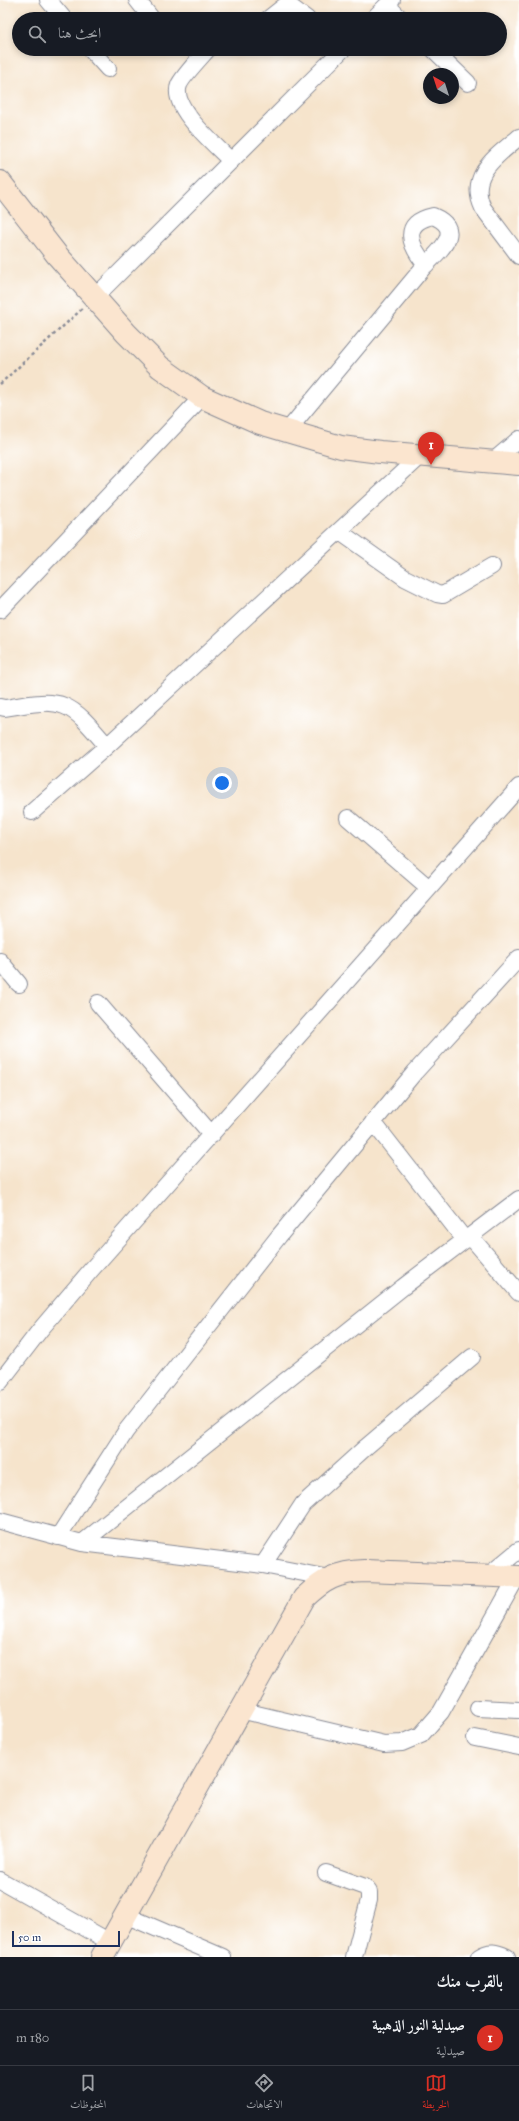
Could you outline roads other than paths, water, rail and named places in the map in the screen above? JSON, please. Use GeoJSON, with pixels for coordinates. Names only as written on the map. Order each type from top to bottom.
{"type":"FeatureCollection","features":[{"type":"Feature","properties":{"kind":"main road"},"geometry":{"type":"LineString","coordinates":[[0,182],[94,298],[160,367],[202,397],[260,423],[341,446],[519,464]]}},
{"type":"Feature","properties":{"kind":"main road"},"geometry":{"type":"LineString","coordinates":[[106,1949],[304,1598],[329,1578],[348,1572],[365,1571],[518,1577]]}},
{"type":"Feature","properties":{"kind":"street"},"geometry":{"type":"LineString","coordinates":[[48,0],[58,12]]}},
{"type":"Feature","properties":{"kind":"street"},"geometry":{"type":"LineString","coordinates":[[136,0],[146,12]]}},
{"type":"Feature","properties":{"kind":"street"},"geometry":{"type":"LineString","coordinates":[[380,12],[389,3],[396,12]]}},
{"type":"Feature","properties":{"kind":"street"},"geometry":{"type":"LineString","coordinates":[[277,12],[288,4],[298,12]]}},
{"type":"Feature","properties":{"kind":"street"},"geometry":{"type":"LineString","coordinates":[[96,56],[108,69]]}},
{"type":"Feature","properties":{"kind":"street"},"geometry":{"type":"LineString","coordinates":[[202,56],[179,85],[178,96],[187,116],[231,160]]}},
{"type":"Feature","properties":{"kind":"street"},"geometry":{"type":"LineString","coordinates":[[94,298],[335,56]]}},
{"type":"Feature","properties":{"kind":"street"},"geometry":{"type":"LineString","coordinates":[[439,56],[468,83]]}},
{"type":"Feature","properties":{"kind":"street"},"geometry":{"type":"LineString","coordinates":[[519,136],[488,163],[478,189],[479,200],[483,208],[519,256]]}},
{"type":"Feature","properties":{"kind":"street"},"geometry":{"type":"LineString","coordinates":[[288,430],[426,265]]}},
{"type":"Feature","properties":{"kind":"street"},"geometry":{"type":"LineString","coordinates":[[0,610],[202,397]]}},
{"type":"Feature","properties":{"kind":"street"},"geometry":{"type":"LineString","coordinates":[[493,461],[519,439]]}},
{"type":"Feature","properties":{"kind":"street"},"geometry":{"type":"LineString","coordinates":[[32,812],[107,746],[340,532],[421,455]]}},
{"type":"Feature","properties":{"kind":"street"},"geometry":{"type":"LineString","coordinates":[[340,532],[405,578],[437,594],[443,595],[492,566]]}},
{"type":"Feature","properties":{"kind":"street"},"geometry":{"type":"LineString","coordinates":[[0,707],[5,708],[40,701],[58,703],[79,715],[107,746]]}},
{"type":"Feature","properties":{"kind":"street"},"geometry":{"type":"LineString","coordinates":[[0,1382],[40,1330],[91,1270],[519,787]]}},
{"type":"Feature","properties":{"kind":"street"},"geometry":{"type":"LineString","coordinates":[[348,818],[429,888]]}},
{"type":"Feature","properties":{"kind":"street"},"geometry":{"type":"LineString","coordinates":[[58,1537],[126,1431],[279,1236],[373,1122],[494,983],[519,958]]}},
{"type":"Feature","properties":{"kind":"street"},"geometry":{"type":"LineString","coordinates":[[0,961],[19,984]]}},
{"type":"Feature","properties":{"kind":"street"},"geometry":{"type":"LineString","coordinates":[[98,1003],[212,1135]]}},
{"type":"Feature","properties":{"kind":"street"},"geometry":{"type":"LineString","coordinates":[[373,1122],[467,1238],[519,1293]]}},
{"type":"Feature","properties":{"kind":"street"},"geometry":{"type":"LineString","coordinates":[[82,1544],[403,1287],[519,1199]]}},
{"type":"Feature","properties":{"kind":"street"},"geometry":{"type":"LineString","coordinates":[[263,1565],[303,1504],[366,1447],[472,1357]]}},
{"type":"Feature","properties":{"kind":"street"},"geometry":{"type":"LineString","coordinates":[[0,1521],[82,1544],[263,1565],[329,1578]]}},
{"type":"Feature","properties":{"kind":"street"},"geometry":{"type":"LineString","coordinates":[[490,1575],[519,1550]]}},
{"type":"Feature","properties":{"kind":"street"},"geometry":{"type":"LineString","coordinates":[[240,1710],[384,1744],[402,1743],[421,1735],[441,1712],[518,1577]]}},
{"type":"Feature","properties":{"kind":"street"},"geometry":{"type":"LineString","coordinates":[[478,1708],[519,1710]]}},
{"type":"Feature","properties":{"kind":"street"},"geometry":{"type":"LineString","coordinates":[[475,1738],[519,1747]]}},
{"type":"Feature","properties":{"kind":"street"},"geometry":{"type":"LineString","coordinates":[[326,1873],[365,1887],[369,1892],[369,1900],[354,1957]]}},
{"type":"Feature","properties":{"kind":"street"},"geometry":{"type":"LineString","coordinates":[[0,1880],[106,1949]]}},
{"type":"Feature","properties":{"kind":"street"},"geometry":{"type":"LineString","coordinates":[[125,1915],[223,1957]]}},
{"type":"Feature","properties":{"kind":"street"},"geometry":{"type":"LineString","coordinates":[[479,1957],[487,1952],[496,1952],[507,1957]]}},
{"type":"Feature","properties":{"kind":"place","name":"صيدلية النور الذهبية"},"geometry":{"type":"Point","coordinates":[431,465]}}]}
